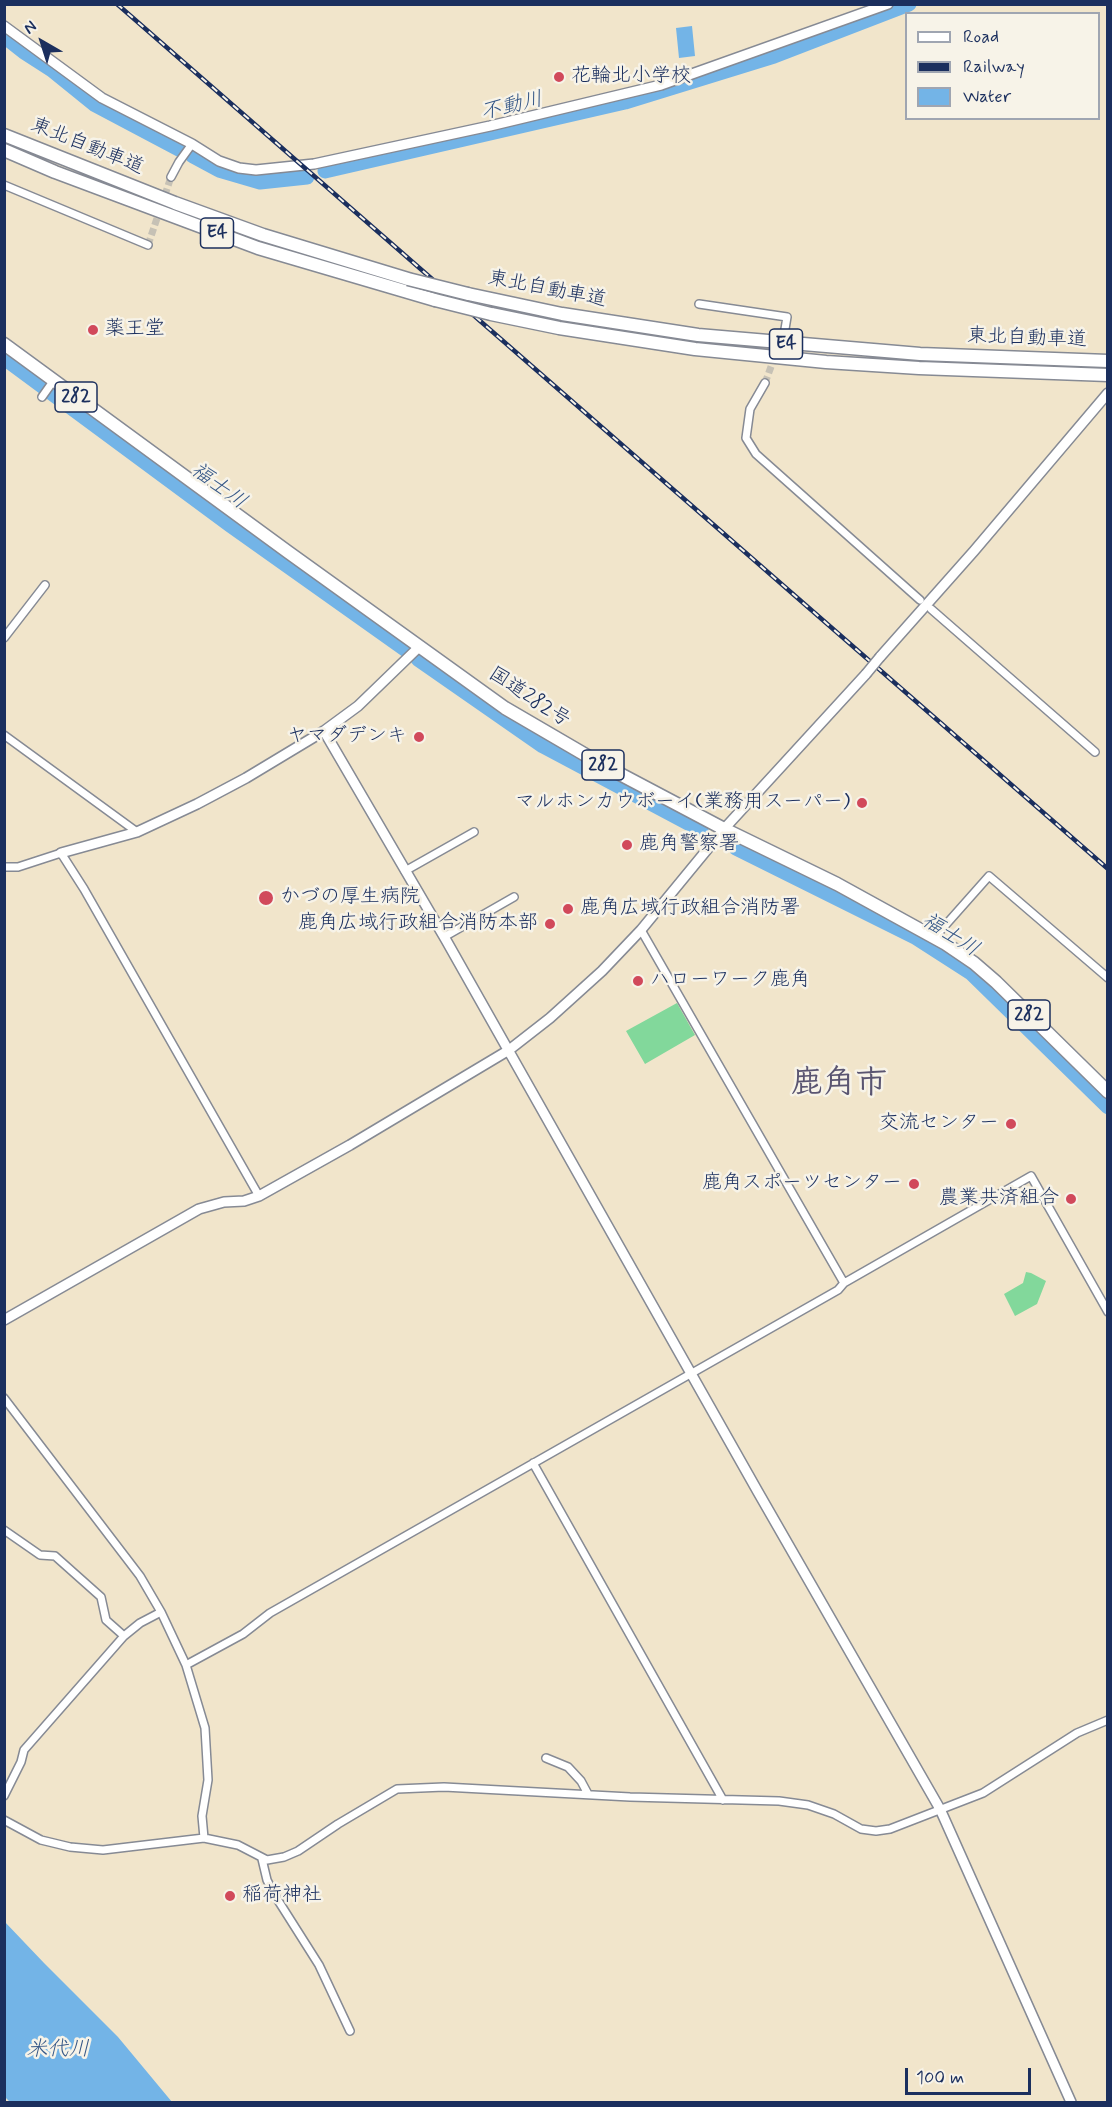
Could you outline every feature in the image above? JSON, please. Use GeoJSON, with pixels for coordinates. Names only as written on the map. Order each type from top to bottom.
{"type":"FeatureCollection","features":[{"type":"Feature","properties":{"kind":"highway","name":"東北自動車道"},"geometry":{"type":"LineString","coordinates":[[4,135],[175,203],[263,235],[408,279],[562,314],[698,335],[826,348],[1107,361]]}},
{"type":"Feature","properties":{"kind":"highway","name":"東北自動車道"},"geometry":{"type":"LineString","coordinates":[[4,150],[66,176],[258,248],[435,300],[559,328],[661,344],[814,361],[919,368],[1107,375]]}},
{"type":"Feature","properties":{"kind":"highway","name":"国道282号"},"geometry":{"type":"LineString","coordinates":[[4,344],[505,708],[559,741],[724,829],[837,884],[974,963],[1107,1092]]}},
{"type":"Feature","properties":{"kind":"street"},"geometry":{"type":"LineString","coordinates":[[4,26],[102,98],[192,144],[219,161],[239,168],[255,170],[314,164],[661,85],[888,4]]}},
{"type":"Feature","properties":{"kind":"street"},"geometry":{"type":"LineString","coordinates":[[171,177],[192,144]]}},
{"type":"Feature","properties":{"kind":"street"},"geometry":{"type":"LineString","coordinates":[[4,185],[148,245]]}},
{"type":"Feature","properties":{"kind":"street"},"geometry":{"type":"LineString","coordinates":[[699,304],[787,317],[785,329]]}},
{"type":"Feature","properties":{"kind":"street"},"geometry":{"type":"LineString","coordinates":[[42,397],[54,380]]}},
{"type":"Feature","properties":{"kind":"street"},"geometry":{"type":"LineString","coordinates":[[765,383],[750,409],[746,438],[756,454],[920,600]]}},
{"type":"Feature","properties":{"kind":"street"},"geometry":{"type":"LineString","coordinates":[[4,1320],[199,1209],[224,1202],[244,1202],[259,1196],[350,1145],[509,1050],[550,1018],[602,971],[641,930],[724,829],[866,674],[974,551],[1107,393]]}},
{"type":"Feature","properties":{"kind":"street"},"geometry":{"type":"LineString","coordinates":[[4,638],[45,585]]}},
{"type":"Feature","properties":{"kind":"street"},"geometry":{"type":"LineString","coordinates":[[931,609],[1095,752]]}},
{"type":"Feature","properties":{"kind":"street"},"geometry":{"type":"LineString","coordinates":[[4,867],[18,867],[137,832],[246,778],[324,731],[358,706],[420,646]]}},
{"type":"Feature","properties":{"kind":"street"},"geometry":{"type":"LineString","coordinates":[[324,731],[509,1050],[940,1809],[1071,2103]]}},
{"type":"Feature","properties":{"kind":"street"},"geometry":{"type":"LineString","coordinates":[[4,735],[137,832]]}},
{"type":"Feature","properties":{"kind":"street"},"geometry":{"type":"LineString","coordinates":[[405,871],[474,832]]}},
{"type":"Feature","properties":{"kind":"street"},"geometry":{"type":"LineString","coordinates":[[61,853],[84,889],[259,1196]]}},
{"type":"Feature","properties":{"kind":"street"},"geometry":{"type":"LineString","coordinates":[[934,938],[989,876],[1107,978]]}},
{"type":"Feature","properties":{"kind":"street"},"geometry":{"type":"LineString","coordinates":[[444,937],[514,897]]}},
{"type":"Feature","properties":{"kind":"street"},"geometry":{"type":"LineString","coordinates":[[641,930],[844,1283]]}},
{"type":"Feature","properties":{"kind":"street"},"geometry":{"type":"LineString","coordinates":[[186,1665],[243,1634],[270,1613],[838,1290],[844,1283],[1031,1176],[1107,1312]]}},
{"type":"Feature","properties":{"kind":"street"},"geometry":{"type":"LineString","coordinates":[[4,1398],[140,1576],[161,1612],[186,1665],[205,1728],[208,1780],[202,1816],[204,1838]]}},
{"type":"Feature","properties":{"kind":"street"},"geometry":{"type":"LineString","coordinates":[[533,1463],[723,1800]]}},
{"type":"Feature","properties":{"kind":"street"},"geometry":{"type":"LineString","coordinates":[[4,1530],[40,1555],[55,1556],[86,1583],[101,1597],[106,1620],[124,1636]]}},
{"type":"Feature","properties":{"kind":"street"},"geometry":{"type":"LineString","coordinates":[[4,1796],[21,1762],[24,1750],[124,1636],[140,1623],[161,1612]]}},
{"type":"Feature","properties":{"kind":"street"},"geometry":{"type":"LineString","coordinates":[[4,1820],[41,1840],[70,1847],[103,1850],[204,1838],[238,1845],[262,1859],[284,1857],[298,1851],[397,1789],[444,1787],[779,1801],[808,1805],[834,1814],[861,1829],[876,1831],[890,1829],[992,1788],[1077,1733],[1107,1720]]}},
{"type":"Feature","properties":{"kind":"street"},"geometry":{"type":"LineString","coordinates":[[546,1758],[568,1767],[581,1781],[588,1794]]}},
{"type":"Feature","properties":{"kind":"street"},"geometry":{"type":"LineString","coordinates":[[262,1859],[267,1880],[274,1894],[319,1965],[351,2031]]}},
{"type":"Feature","properties":{"kind":"green space"},"geometry":{"type":"Polygon","coordinates":[[[677,1003],[695,1035],[645,1064],[626,1031],[677,1003]]]}},
{"type":"Feature","properties":{"kind":"green space"},"geometry":{"type":"Polygon","coordinates":[[[1026,1272],[1046,1281],[1037,1304],[1015,1316],[1004,1294],[1023,1283],[1026,1272]]]}},
{"type":"Feature","properties":{"kind":"water"},"geometry":{"type":"Polygon","coordinates":[[[692,26],[695,56],[679,58],[676,28],[692,26]]]}},
{"type":"Feature","properties":{"kind":"water","name":"米代川"},"geometry":{"type":"Polygon","coordinates":[[[4,1921],[118,2037],[172,2102],[10,2102],[5,2097],[4,1921]]]}},
{"type":"Feature","properties":{"kind":"waterway","name":"不動川"},"geometry":{"type":"LineString","coordinates":[[325,171],[625,102],[774,56],[909,4]]}},
{"type":"Feature","properties":{"kind":"waterway","name":"不動川"},"geometry":{"type":"LineString","coordinates":[[4,36],[52,70],[94,104],[179,149]]}},
{"type":"Feature","properties":{"kind":"waterway","name":"不動川"},"geometry":{"type":"LineString","coordinates":[[193,156],[219,170],[260,182],[307,177]]}},
{"type":"Feature","properties":{"kind":"waterway","name":"福士川"},"geometry":{"type":"LineString","coordinates":[[4,358],[230,525],[406,650]]}},
{"type":"Feature","properties":{"kind":"waterway","name":"福士川"},"geometry":{"type":"LineString","coordinates":[[418,659],[543,746],[701,830]]}},
{"type":"Feature","properties":{"kind":"waterway","name":"福士川"},"geometry":{"type":"LineString","coordinates":[[736,848],[915,937],[971,973],[1108,1107]]}},
{"type":"Feature","properties":{"kind":"tunnel"},"geometry":{"type":"LineString","coordinates":[[148,245],[171,177]]}},
{"type":"Feature","properties":{"kind":"tunnel"},"geometry":{"type":"LineString","coordinates":[[765,383],[785,329]]}},
{"type":"Feature","properties":{"kind":"railway"},"geometry":{"type":"LineString","coordinates":[[117,4],[1108,869]]}},
{"type":"Feature","properties":{"kind":"place","name":"花輪北小学校"},"geometry":{"type":"Point","coordinates":[559,77]}},
{"type":"Feature","properties":{"kind":"place","name":"薬王堂"},"geometry":{"type":"Point","coordinates":[93,330]}},
{"type":"Feature","properties":{"kind":"place","name":"ヤマダデンキ"},"geometry":{"type":"Point","coordinates":[419,737]}},
{"type":"Feature","properties":{"kind":"place","name":"マルホンカウボーイ(業務用スーパー)"},"geometry":{"type":"Point","coordinates":[862,803]}},
{"type":"Feature","properties":{"kind":"place","name":"鹿角警察署"},"geometry":{"type":"Point","coordinates":[627,845]}},
{"type":"Feature","properties":{"kind":"place","name":"かづの厚生病院"},"geometry":{"type":"Point","coordinates":[266,898]}},
{"type":"Feature","properties":{"kind":"place","name":"鹿角広域行政組合消防署"},"geometry":{"type":"Point","coordinates":[568,909]}},
{"type":"Feature","properties":{"kind":"place","name":"鹿角広域行政組合消防本部"},"geometry":{"type":"Point","coordinates":[550,924]}},
{"type":"Feature","properties":{"kind":"place","name":"ハローワーク鹿角"},"geometry":{"type":"Point","coordinates":[638,981]}},
{"type":"Feature","properties":{"kind":"place","name":"交流センター"},"geometry":{"type":"Point","coordinates":[1011,1124]}},
{"type":"Feature","properties":{"kind":"place","name":"鹿角スポーツセンター"},"geometry":{"type":"Point","coordinates":[914,1184]}},
{"type":"Feature","properties":{"kind":"place","name":"農業共済組合"},"geometry":{"type":"Point","coordinates":[1071,1199]}},
{"type":"Feature","properties":{"kind":"place","name":"稲荷神社"},"geometry":{"type":"Point","coordinates":[230,1896]}},
{"type":"Feature","properties":{"kind":"district","name":"鹿角市"},"geometry":{"type":"Point","coordinates":[839,1085]}}]}
